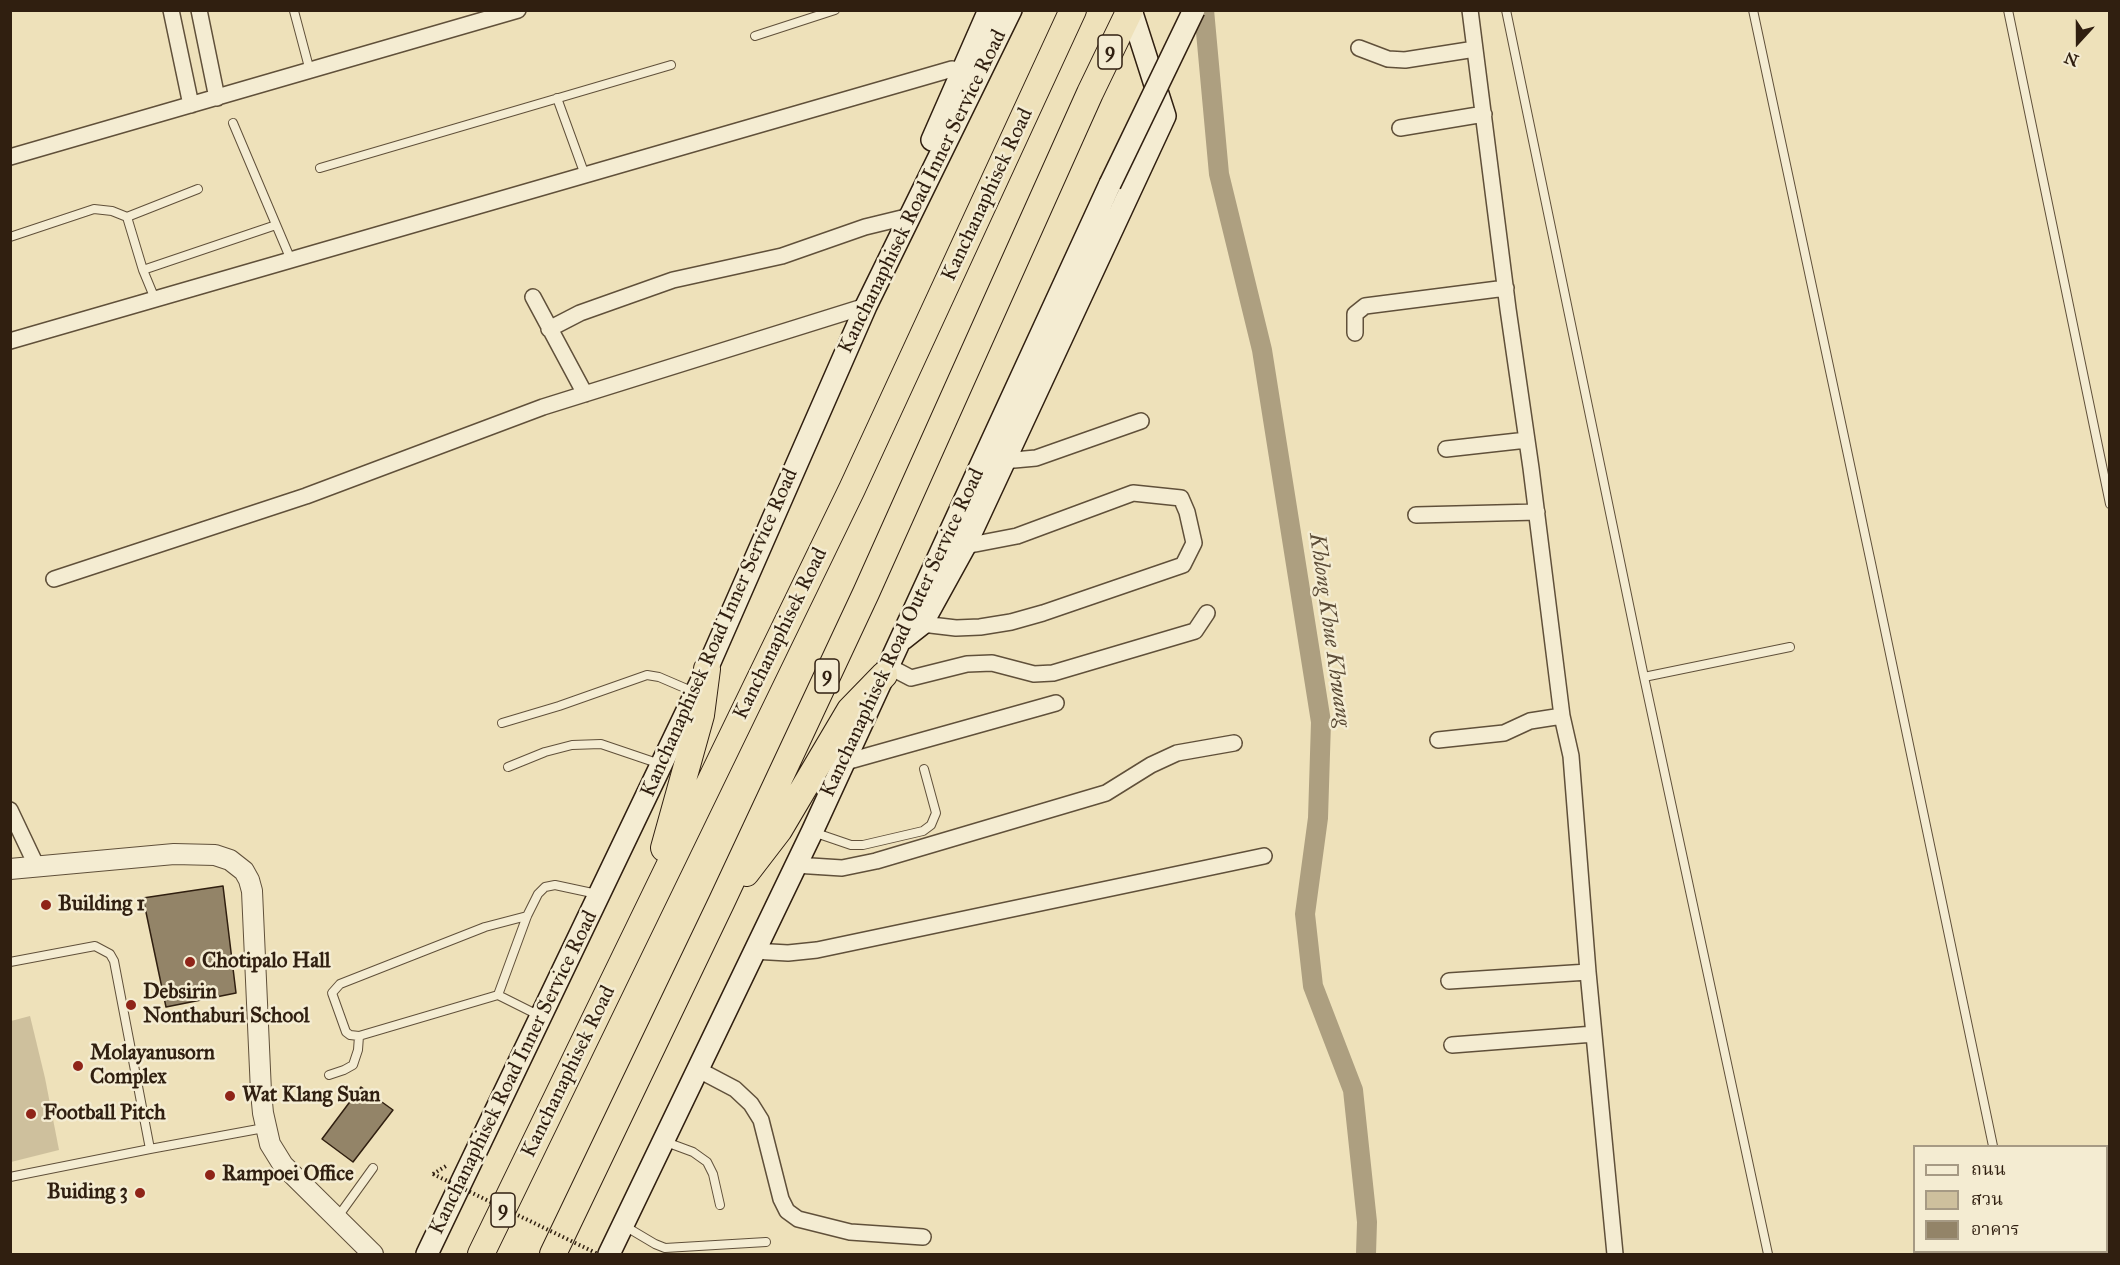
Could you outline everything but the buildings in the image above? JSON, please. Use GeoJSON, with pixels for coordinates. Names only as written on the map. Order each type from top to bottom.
{"type":"FeatureCollection","features":[{"type":"Feature","properties":{"kind":"highway","name":"9"},"geometry":{"type":"LineString","coordinates":[[553,1254],[866,593],[1090,93],[1130,10]]}},
{"type":"Feature","properties":{"kind":"highway","name":"Kanchanaphisek Road"},"geometry":{"type":"LineString","coordinates":[[481,1254],[852,489],[1071,13]]}},
{"type":"Feature","properties":{"kind":"highway"},"geometry":{"type":"LineString","coordinates":[[645,914],[699,726],[707,669]]}},
{"type":"Feature","properties":{"kind":"highway"},"geometry":{"type":"LineString","coordinates":[[722,901],[779,830],[850,710],[886,670]]}},
{"type":"Feature","properties":{"kind":"main road"},"geometry":{"type":"LineString","coordinates":[[886,264],[935,132],[989,10]]}},
{"type":"Feature","properties":{"kind":"main road","name":"Kanchanaphisek Road Inner Service Road"},"geometry":{"type":"LineString","coordinates":[[427,1254],[707,669],[866,306],[1011,10]]}},
{"type":"Feature","properties":{"kind":"main road"},"geometry":{"type":"LineString","coordinates":[[897,644],[922,624],[965,546],[1166,116],[1130,10]]}},
{"type":"Feature","properties":{"kind":"main road","name":"Kanchanaphisek Road Outer Service Road"},"geometry":{"type":"LineString","coordinates":[[609,1254],[812,832],[1110,184],[1194,10]]}},
{"type":"Feature","properties":{"kind":"street"},"geometry":{"type":"LineString","coordinates":[[171,10],[191,105]]}},
{"type":"Feature","properties":{"kind":"street"},"geometry":{"type":"LineString","coordinates":[[200,10],[217,98]]}},
{"type":"Feature","properties":{"kind":"street"},"geometry":{"type":"LineString","coordinates":[[10,157],[518,10]]}},
{"type":"Feature","properties":{"kind":"street"},"geometry":{"type":"LineString","coordinates":[[1470,10],[1562,716],[1570,756],[1615,1254]]}},
{"type":"Feature","properties":{"kind":"street"},"geometry":{"type":"LineString","coordinates":[[1359,48],[1388,58],[1405,60],[1475,49]]}},
{"type":"Feature","properties":{"kind":"street"},"geometry":{"type":"LineString","coordinates":[[10,341],[952,69],[963,71]]}},
{"type":"Feature","properties":{"kind":"street"},"geometry":{"type":"LineString","coordinates":[[1400,128],[1484,114]]}},
{"type":"Feature","properties":{"kind":"street"},"geometry":{"type":"LineString","coordinates":[[549,329],[580,313],[674,280],[782,256],[865,227],[902,218]]}},
{"type":"Feature","properties":{"kind":"street"},"geometry":{"type":"LineString","coordinates":[[1355,333],[1355,314],[1365,306],[1506,288]]}},
{"type":"Feature","properties":{"kind":"street"},"geometry":{"type":"LineString","coordinates":[[533,297],[585,394]]}},
{"type":"Feature","properties":{"kind":"street"},"geometry":{"type":"LineString","coordinates":[[54,579],[306,496],[543,407],[866,306]]}},
{"type":"Feature","properties":{"kind":"street"},"geometry":{"type":"LineString","coordinates":[[1003,461],[1036,458],[1141,421]]}},
{"type":"Feature","properties":{"kind":"street"},"geometry":{"type":"LineString","coordinates":[[1446,449],[1527,440]]}},
{"type":"Feature","properties":{"kind":"street"},"geometry":{"type":"LineString","coordinates":[[922,624],[956,628],[980,627],[1011,622],[1043,613],[1183,565],[1194,543],[1187,512],[1181,498],[1133,493],[1017,536],[965,546]]}},
{"type":"Feature","properties":{"kind":"street"},"geometry":{"type":"LineString","coordinates":[[1416,515],[1537,512]]}},
{"type":"Feature","properties":{"kind":"street"},"geometry":{"type":"LineString","coordinates":[[886,670],[911,678],[967,664],[992,663],[1034,675],[1053,673],[1195,631],[1207,614]]}},
{"type":"Feature","properties":{"kind":"street"},"geometry":{"type":"LineString","coordinates":[[842,764],[1056,703]]}},
{"type":"Feature","properties":{"kind":"street"},"geometry":{"type":"LineString","coordinates":[[1437,740],[1504,733],[1530,720],[1562,716]]}},
{"type":"Feature","properties":{"kind":"street"},"geometry":{"type":"LineString","coordinates":[[795,865],[842,868],[876,861],[1106,793],[1151,765],[1178,753],[1234,743]]}},
{"type":"Feature","properties":{"kind":"street"},"geometry":{"type":"LineString","coordinates":[[10,810],[37,867]]}},
{"type":"Feature","properties":{"kind":"street"},"geometry":{"type":"LineString","coordinates":[[10,869],[174,854],[214,855],[230,860],[244,871],[252,891],[260,1069],[265,1128],[270,1144],[283,1165],[373,1254]]}},
{"type":"Feature","properties":{"kind":"street"},"geometry":{"type":"LineString","coordinates":[[753,951],[788,953],[818,950],[1264,856]]}},
{"type":"Feature","properties":{"kind":"street"},"geometry":{"type":"LineString","coordinates":[[1449,981],[1588,972]]}},
{"type":"Feature","properties":{"kind":"street"},"geometry":{"type":"LineString","coordinates":[[1452,1045],[1594,1034]]}},
{"type":"Feature","properties":{"kind":"street"},"geometry":{"type":"LineString","coordinates":[[697,1069],[735,1089],[750,1104],[761,1120],[781,1199],[787,1211],[798,1219],[850,1232],[923,1237]]}},
{"type":"Feature","properties":{"kind":"lane"},"geometry":{"type":"LineString","coordinates":[[294,10],[310,71]]}},
{"type":"Feature","properties":{"kind":"lane"},"geometry":{"type":"LineString","coordinates":[[755,36],[835,10]]}},
{"type":"Feature","properties":{"kind":"lane"},"geometry":{"type":"LineString","coordinates":[[1506,10],[1644,677],[1768,1254]]}},
{"type":"Feature","properties":{"kind":"lane"},"geometry":{"type":"LineString","coordinates":[[1753,10],[1874,574],[1993,1145]]}},
{"type":"Feature","properties":{"kind":"lane"},"geometry":{"type":"LineString","coordinates":[[2008,10],[2109,504]]}},
{"type":"Feature","properties":{"kind":"lane"},"geometry":{"type":"LineString","coordinates":[[320,168],[671,65]]}},
{"type":"Feature","properties":{"kind":"lane"},"geometry":{"type":"LineString","coordinates":[[558,98],[585,175]]}},
{"type":"Feature","properties":{"kind":"lane"},"geometry":{"type":"LineString","coordinates":[[233,123],[291,260]]}},
{"type":"Feature","properties":{"kind":"lane"},"geometry":{"type":"LineString","coordinates":[[10,237],[94,209],[112,211],[127,217],[198,189]]}},
{"type":"Feature","properties":{"kind":"lane"},"geometry":{"type":"LineString","coordinates":[[127,217],[143,270],[155,299]]}},
{"type":"Feature","properties":{"kind":"lane"},"geometry":{"type":"LineString","coordinates":[[143,270],[276,225]]}},
{"type":"Feature","properties":{"kind":"lane"},"geometry":{"type":"LineString","coordinates":[[1644,677],[1790,647]]}},
{"type":"Feature","properties":{"kind":"lane"},"geometry":{"type":"LineString","coordinates":[[502,723],[647,675],[658,677],[695,693]]}},
{"type":"Feature","properties":{"kind":"lane"},"geometry":{"type":"LineString","coordinates":[[508,767],[546,752],[572,745],[602,744],[661,765]]}},
{"type":"Feature","properties":{"kind":"lane"},"geometry":{"type":"LineString","coordinates":[[812,832],[851,845],[863,845],[923,831],[931,825],[936,813],[924,769]]}},
{"type":"Feature","properties":{"kind":"lane"},"geometry":{"type":"LineString","coordinates":[[498,995],[527,916],[538,894],[545,887],[555,885],[601,894]]}},
{"type":"Feature","properties":{"kind":"lane"},"geometry":{"type":"LineString","coordinates":[[527,916],[485,927],[340,984],[332,993],[346,1032],[350,1035],[359,1036],[498,995],[542,1017]]}},
{"type":"Feature","properties":{"kind":"lane"},"geometry":{"type":"LineString","coordinates":[[10,962],[95,946],[110,954],[114,961],[150,1149]]}},
{"type":"Feature","properties":{"kind":"lane"},"geometry":{"type":"LineString","coordinates":[[329,1075],[353,1065],[358,1050],[359,1036]]}},
{"type":"Feature","properties":{"kind":"lane"},"geometry":{"type":"LineString","coordinates":[[10,1177],[265,1128]]}},
{"type":"Feature","properties":{"kind":"lane"},"geometry":{"type":"LineString","coordinates":[[663,1141],[693,1152],[707,1162],[713,1174],[720,1205]]}},
{"type":"Feature","properties":{"kind":"lane"},"geometry":{"type":"LineString","coordinates":[[336,1219],[373,1167]]}},
{"type":"Feature","properties":{"kind":"lane"},"geometry":{"type":"LineString","coordinates":[[623,1225],[665,1248],[766,1242]]}},
{"type":"Feature","properties":{"kind":"path"},"geometry":{"type":"LineString","coordinates":[[433,1174],[598,1254]]}},
{"type":"Feature","properties":{"kind":"green space","name":"Football Pitch"},"geometry":{"type":"Polygon","coordinates":[[[30,1016],[59,1150],[11,1162],[11,1021],[30,1016]]]}},
{"type":"Feature","properties":{"kind":"waterway","name":"Khlong Khue Khwang"},"geometry":{"type":"LineString","coordinates":[[1204,10],[1219,174],[1262,350],[1321,722],[1318,818],[1305,914],[1313,986],[1353,1090],[1367,1222],[1366,1254]]}},
{"type":"Feature","properties":{"kind":"place","name":"Building 1"},"geometry":{"type":"Point","coordinates":[46,905]}},
{"type":"Feature","properties":{"kind":"place","name":"Chotipalo Hall"},"geometry":{"type":"Point","coordinates":[190,962]}},
{"type":"Feature","properties":{"kind":"place","name":"Debsirin Nonthaburi School"},"geometry":{"type":"Point","coordinates":[131,1005]}},
{"type":"Feature","properties":{"kind":"place","name":"Molayanusorn Complex"},"geometry":{"type":"Point","coordinates":[78,1066]}},
{"type":"Feature","properties":{"kind":"place","name":"Wat Klang Suan"},"geometry":{"type":"Point","coordinates":[230,1096]}},
{"type":"Feature","properties":{"kind":"place","name":"Football Pitch"},"geometry":{"type":"Point","coordinates":[31,1114]}},
{"type":"Feature","properties":{"kind":"place","name":"Rampoei Office"},"geometry":{"type":"Point","coordinates":[210,1175]}},
{"type":"Feature","properties":{"kind":"place","name":"Buiding 3"},"geometry":{"type":"Point","coordinates":[140,1193]}}]}
